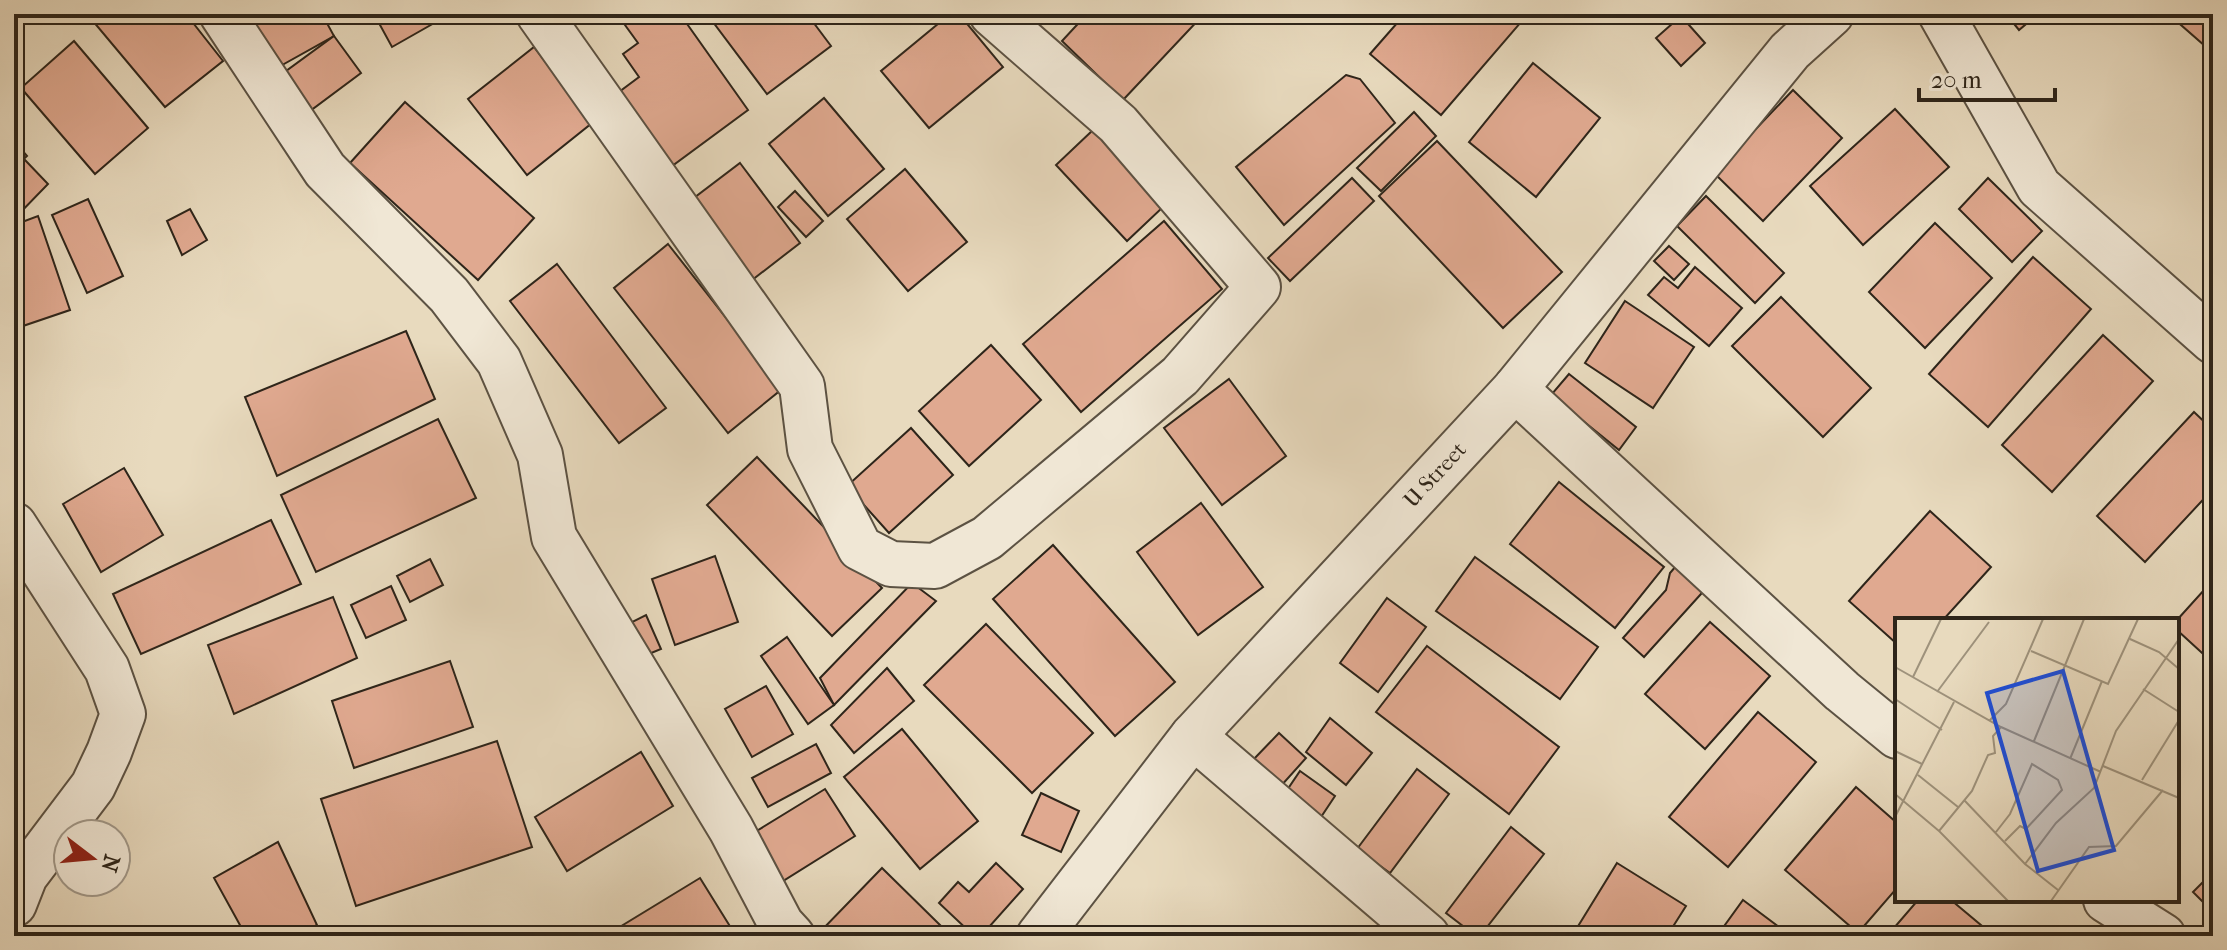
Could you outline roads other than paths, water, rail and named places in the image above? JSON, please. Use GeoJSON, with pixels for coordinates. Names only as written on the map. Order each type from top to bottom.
{"type":"FeatureCollection","features":[{"type":"Feature","properties":{"kind":"street"},"geometry":{"type":"LineString","coordinates":[[222,14],[325,170],[449,295],[499,361],[540,455],[554,537],[731,829],[781,924],[792,936]]}},
{"type":"Feature","properties":{"kind":"street"},"geometry":{"type":"LineString","coordinates":[[539,14],[802,386],[810,449],[860,548],[891,564],[935,566],[987,538],[1180,376],[1258,287],[1118,124],[992,14]]}},
{"type":"Feature","properties":{"kind":"street","name":"U Street"},"geometry":{"type":"LineString","coordinates":[[1039,936],[1193,736],[1515,389],[1786,32],[1831,14]]}},
{"type":"Feature","properties":{"kind":"street"},"geometry":{"type":"LineString","coordinates":[[1941,14],[2039,187],[2213,341]]}},
{"type":"Feature","properties":{"kind":"street"},"geometry":{"type":"LineString","coordinates":[[1515,389],[1842,691],[1895,734]]}},
{"type":"Feature","properties":{"kind":"street"},"geometry":{"type":"LineString","coordinates":[[14,525],[107,669],[123,714],[93,786],[25,876],[14,904]]}},
{"type":"Feature","properties":{"kind":"street"},"geometry":{"type":"LineString","coordinates":[[1193,736],[1427,936]]}},
{"type":"Feature","properties":{"kind":"street"},"geometry":{"type":"LineString","coordinates":[[2109,902],[2163,936]]}},
{"type":"Feature","properties":{"kind":"street"},"geometry":{"type":"LineString","coordinates":[[14,927],[17,936]]}}]}
